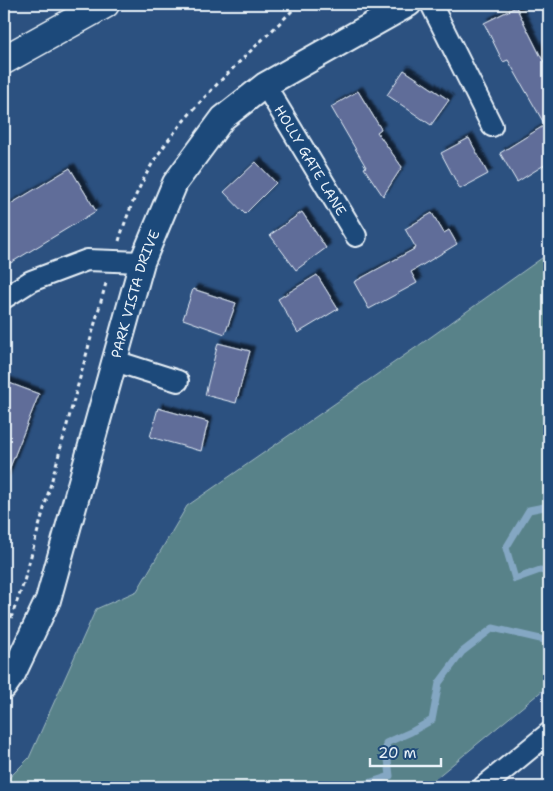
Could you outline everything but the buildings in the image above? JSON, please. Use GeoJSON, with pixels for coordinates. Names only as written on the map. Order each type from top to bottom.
{"type":"FeatureCollection","features":[{"type":"Feature","properties":{"kind":"highway"},"geometry":{"type":"LineString","coordinates":[[4,60],[105,4]]}},
{"type":"Feature","properties":{"kind":"street","name":"PARK VISTA DRIVE"},"geometry":{"type":"LineString","coordinates":[[4,687],[14,674],[48,600],[142,262],[175,183],[224,118],[265,84],[409,4]]}},
{"type":"Feature","properties":{"kind":"street"},"geometry":{"type":"LineString","coordinates":[[431,4],[492,126]]}},
{"type":"Feature","properties":{"kind":"street","name":"HOLLY GATE LANE"},"geometry":{"type":"LineString","coordinates":[[265,84],[356,236]]}},
{"type":"Feature","properties":{"kind":"street"},"geometry":{"type":"LineString","coordinates":[[4,298],[31,281],[87,260],[142,262]]}},
{"type":"Feature","properties":{"kind":"street"},"geometry":{"type":"LineString","coordinates":[[115,361],[178,381]]}},
{"type":"Feature","properties":{"kind":"street"},"geometry":{"type":"LineString","coordinates":[[484,787],[549,733]]}},
{"type":"Feature","properties":{"kind":"green space"},"geometry":{"type":"Polygon","coordinates":[[[549,253],[549,685],[425,787],[4,787],[4,783],[29,758],[96,609],[137,591],[187,506],[549,253]]]}},
{"type":"Feature","properties":{"kind":"waterway"},"geometry":{"type":"LineString","coordinates":[[549,506],[529,510],[506,548],[515,579],[540,570],[549,572]]}},
{"type":"Feature","properties":{"kind":"waterway"},"geometry":{"type":"LineString","coordinates":[[356,787],[390,776],[386,743],[432,720],[439,683],[462,652],[493,628],[549,641]]}}]}
